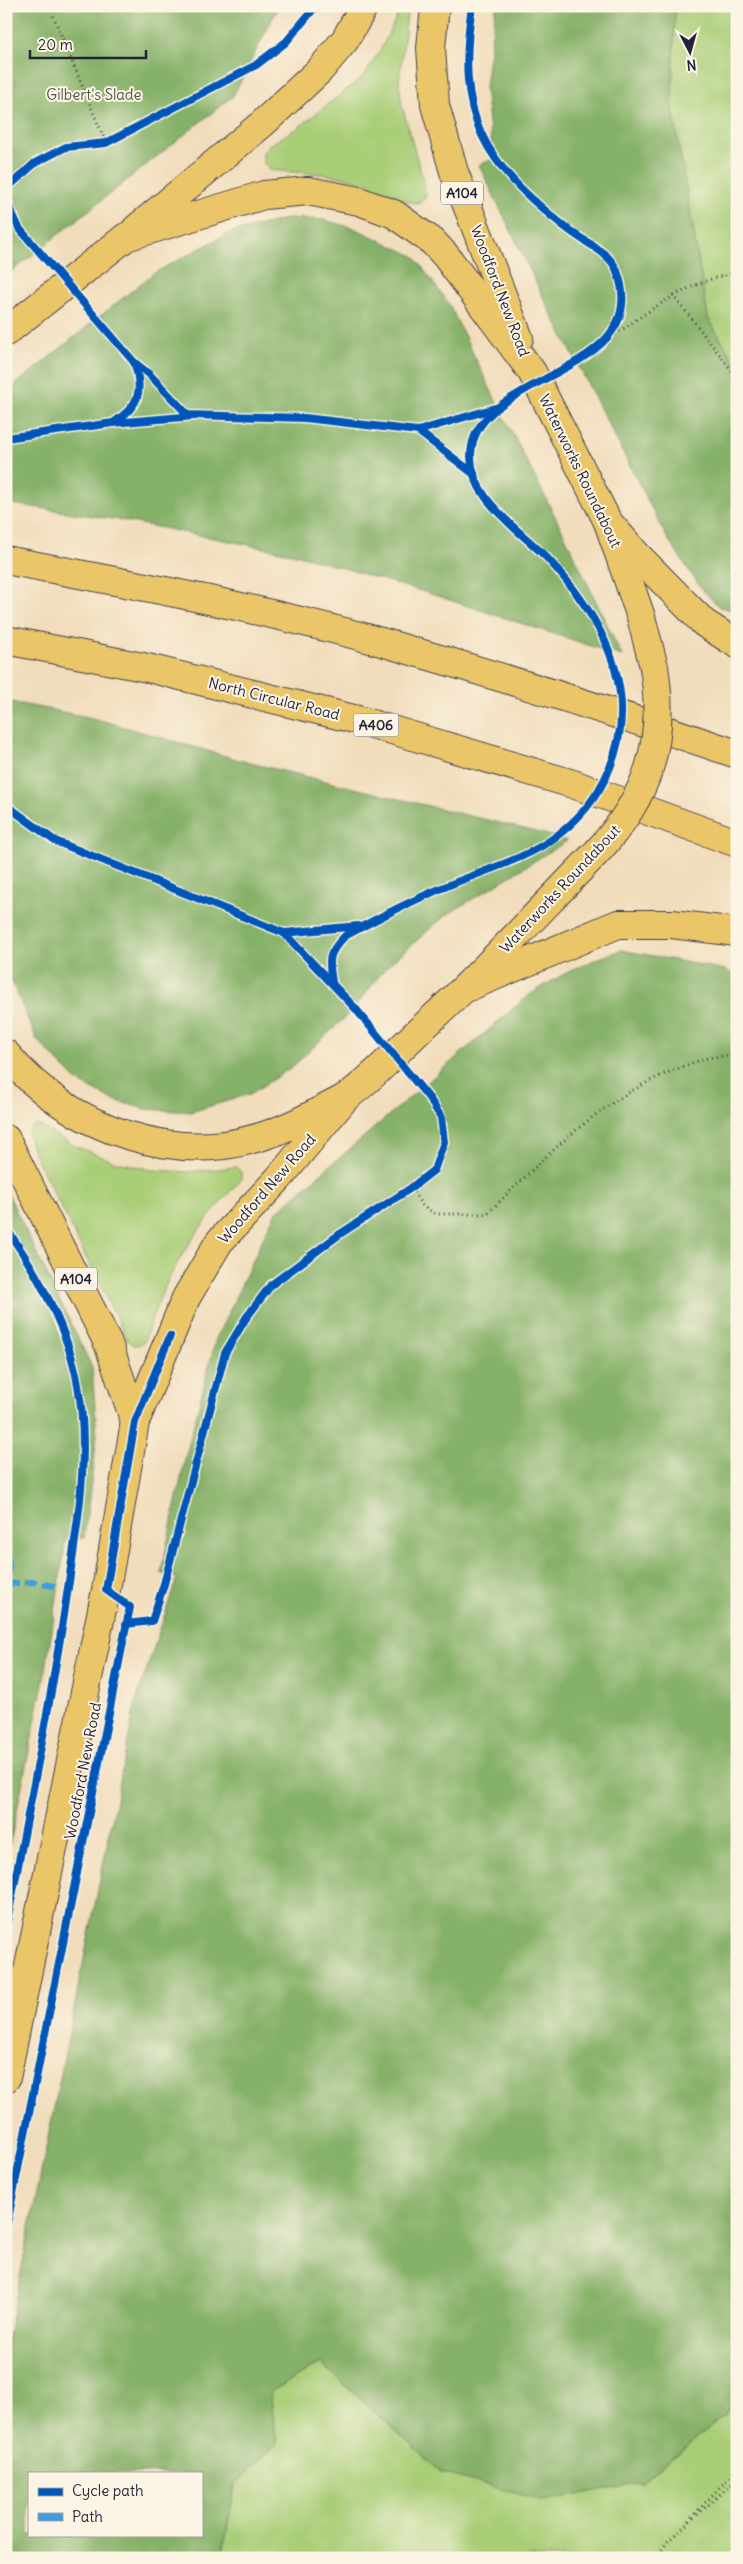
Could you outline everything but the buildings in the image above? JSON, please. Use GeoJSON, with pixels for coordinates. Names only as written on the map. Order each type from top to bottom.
{"type":"FeatureCollection","features":[{"type":"Feature","properties":{"kind":"main road"},"geometry":{"type":"LineString","coordinates":[[126,237],[262,124],[320,70],[345,40],[364,6]]}},
{"type":"Feature","properties":{"kind":"main road","name":"Woodford New Road"},"geometry":{"type":"LineString","coordinates":[[435,6],[431,48],[435,105],[454,172],[532,372]]}},
{"type":"Feature","properties":{"kind":"main road","name":"Waterworks Roundabout"},"geometry":{"type":"LineString","coordinates":[[6,332],[126,237],[264,195],[308,191],[359,201],[394,214],[433,242],[446,256],[532,372],[608,522],[639,609],[654,667],[659,717],[651,767],[630,813],[597,852],[466,988],[346,1097],[292,1125],[253,1140],[220,1147],[180,1147],[148,1142],[106,1128],[73,1112],[15,1064],[6,1054]]}},
{"type":"Feature","properties":{"kind":"main road"},"geometry":{"type":"LineString","coordinates":[[608,522],[636,555],[704,623],[737,644]]}},
{"type":"Feature","properties":{"kind":"main road"},"geometry":{"type":"LineString","coordinates":[[6,560],[166,590],[384,643],[601,708],[737,754]]}},
{"type":"Feature","properties":{"kind":"main road","name":"North Circular Road"},"geometry":{"type":"LineString","coordinates":[[6,640],[148,668],[362,721],[573,784],[737,843]]}},
{"type":"Feature","properties":{"kind":"main road"},"geometry":{"type":"LineString","coordinates":[[466,988],[618,924],[672,924],[737,932]]}},
{"type":"Feature","properties":{"kind":"main road","name":"Woodford New Road"},"geometry":{"type":"LineString","coordinates":[[6,2078],[106,1590],[135,1422],[186,1298],[219,1242],[279,1178],[346,1097]]}},
{"type":"Feature","properties":{"kind":"main road","name":"Woodford New Road"},"geometry":{"type":"LineString","coordinates":[[6,1139],[108,1343],[135,1422]]}},
{"type":"Feature","properties":{"kind":"path"},"geometry":{"type":"LineString","coordinates":[[52,6],[52,13],[102,144],[115,139]]}},
{"type":"Feature","properties":{"kind":"path"},"geometry":{"type":"LineString","coordinates":[[607,340],[673,295],[723,275],[737,273]]}},
{"type":"Feature","properties":{"kind":"path"},"geometry":{"type":"LineString","coordinates":[[673,295],[737,377]]}},
{"type":"Feature","properties":{"kind":"path"},"geometry":{"type":"LineString","coordinates":[[607,340],[615,324]]}},
{"type":"Feature","properties":{"kind":"path"},"geometry":{"type":"LineString","coordinates":[[284,933],[332,982]]}},
{"type":"Feature","properties":{"kind":"path"},"geometry":{"type":"LineString","coordinates":[[403,1194],[411,1188],[423,1207],[436,1214],[487,1214],[584,1122],[641,1084],[712,1055],[737,1056]]}},
{"type":"Feature","properties":{"kind":"path"},"geometry":{"type":"LineString","coordinates":[[656,2558],[668,2541],[737,2469]]}},
{"type":"Feature","properties":{"kind":"path"},"geometry":{"type":"LineString","coordinates":[[668,2541],[737,2479]]}},
{"type":"Feature","properties":{"kind":"green space","name":"Gilbert's Slade"},"geometry":{"type":"Polygon","coordinates":[[[6,6],[279,6],[233,96],[6,276],[6,6]]]}},
{"type":"Feature","properties":{"kind":"green space"},"geometry":{"type":"Polygon","coordinates":[[[402,6],[408,6],[399,82],[402,106],[425,187],[426,195],[421,202],[409,202],[380,188],[347,178],[270,170],[263,162],[263,152],[269,145],[298,128],[364,76],[381,49],[402,6]]]}},
{"type":"Feature","properties":{"kind":"green space"},"geometry":{"type":"Polygon","coordinates":[[[496,6],[675,6],[672,104],[708,318],[737,366],[737,611],[719,607],[700,587],[666,536],[544,299],[479,165],[493,159],[485,86],[496,6]]]}},
{"type":"Feature","properties":{"kind":"green space"},"geometry":{"type":"Polygon","coordinates":[[[675,6],[737,6],[737,366],[708,318],[672,104],[675,6]]]}},
{"type":"Feature","properties":{"kind":"green space"},"geometry":{"type":"Polygon","coordinates":[[[291,218],[323,220],[354,228],[414,256],[450,306],[564,534],[622,656],[431,594],[296,554],[126,521],[6,503],[6,392],[154,273],[231,232],[291,218]]]}},
{"type":"Feature","properties":{"kind":"green space"},"geometry":{"type":"Polygon","coordinates":[[[6,701],[93,718],[250,763],[545,834],[567,841],[445,916],[385,968],[355,1008],[292,1067],[250,1094],[191,1112],[145,1109],[113,1100],[77,1081],[37,1040],[6,968],[6,701]]]}},
{"type":"Feature","properties":{"kind":"green space"},"geometry":{"type":"Polygon","coordinates":[[[622,950],[726,970],[737,976],[737,2396],[724,2415],[642,2482],[545,2501],[442,2473],[321,2363],[270,2392],[277,2444],[235,2484],[222,2558],[6,2558],[6,2346],[136,1701],[177,1578],[161,1573],[186,1455],[216,1339],[275,1213],[528,996],[550,982],[597,959],[622,950]]]}},
{"type":"Feature","properties":{"kind":"green space"},"geometry":{"type":"Polygon","coordinates":[[[38,1125],[77,1147],[113,1161],[151,1170],[189,1172],[236,1167],[241,1172],[241,1178],[238,1183],[193,1238],[170,1276],[142,1343],[133,1345],[128,1341],[32,1149],[28,1133],[32,1127],[38,1125]]]}},
{"type":"Feature","properties":{"kind":"green space"},"geometry":{"type":"Polygon","coordinates":[[[6,1190],[92,1367],[97,1435],[84,1538],[66,1538],[46,1669],[6,1863],[6,1190]]]}},
{"type":"Feature","properties":{"kind":"green space"},"geometry":{"type":"Polygon","coordinates":[[[321,2363],[442,2473],[724,2415],[737,2396],[737,2558],[222,2558],[235,2484],[277,2444],[270,2392],[321,2363]]]}},
{"type":"Feature","properties":{"kind":"marked path"},"geometry":{"type":"LineString","coordinates":[[6,1542],[9,1565],[6,1587]]}},
{"type":"Feature","properties":{"kind":"marked path"},"geometry":{"type":"LineString","coordinates":[[7,1584],[33,1582],[58,1587]]}},
{"type":"Feature","properties":{"kind":"cycle path"},"geometry":{"type":"LineString","coordinates":[[6,189],[35,163],[66,147],[106,143],[256,65],[286,42],[316,6]]}},
{"type":"Feature","properties":{"kind":"cycle path"},"geometry":{"type":"LineString","coordinates":[[332,982],[330,968],[332,952],[345,936],[430,893],[531,852],[569,826],[588,805],[604,781],[618,741],[621,715],[620,690],[614,665],[593,619],[564,577],[547,558],[495,509],[484,495],[476,480],[471,464],[472,446],[484,421],[505,402],[591,352],[612,331],[622,305],[617,271],[609,258],[539,206],[515,182],[496,159],[482,135],[473,108],[468,79],[468,45],[472,6]]}},
{"type":"Feature","properties":{"kind":"cycle path"},"geometry":{"type":"LineString","coordinates":[[6,200],[19,228],[134,362],[139,382],[137,397],[129,411],[113,423]]}},
{"type":"Feature","properties":{"kind":"cycle path"},"geometry":{"type":"LineString","coordinates":[[134,362],[149,374],[188,415],[305,418],[418,431],[495,408]]}},
{"type":"Feature","properties":{"kind":"cycle path"},"geometry":{"type":"LineString","coordinates":[[6,438],[113,423],[195,416]]}},
{"type":"Feature","properties":{"kind":"cycle path"},"geometry":{"type":"LineString","coordinates":[[418,431],[474,474]]}},
{"type":"Feature","properties":{"kind":"cycle path"},"geometry":{"type":"LineString","coordinates":[[6,805],[55,841],[284,933],[355,1008],[429,1098],[441,1117],[444,1142],[434,1170],[411,1188],[340,1234],[271,1285],[246,1318],[225,1353],[164,1584],[152,1621],[126,1624]]}},
{"type":"Feature","properties":{"kind":"cycle path"},"geometry":{"type":"LineString","coordinates":[[284,933],[358,926]]}},
{"type":"Feature","properties":{"kind":"cycle path"},"geometry":{"type":"LineString","coordinates":[[6,1228],[40,1283],[67,1344],[78,1385],[83,1436],[79,1512],[72,1563],[39,1758],[6,1927]]}},
{"type":"Feature","properties":{"kind":"cycle path"},"geometry":{"type":"LineString","coordinates":[[6,2229],[130,1607],[106,1590],[135,1422],[170,1336]]}}]}
